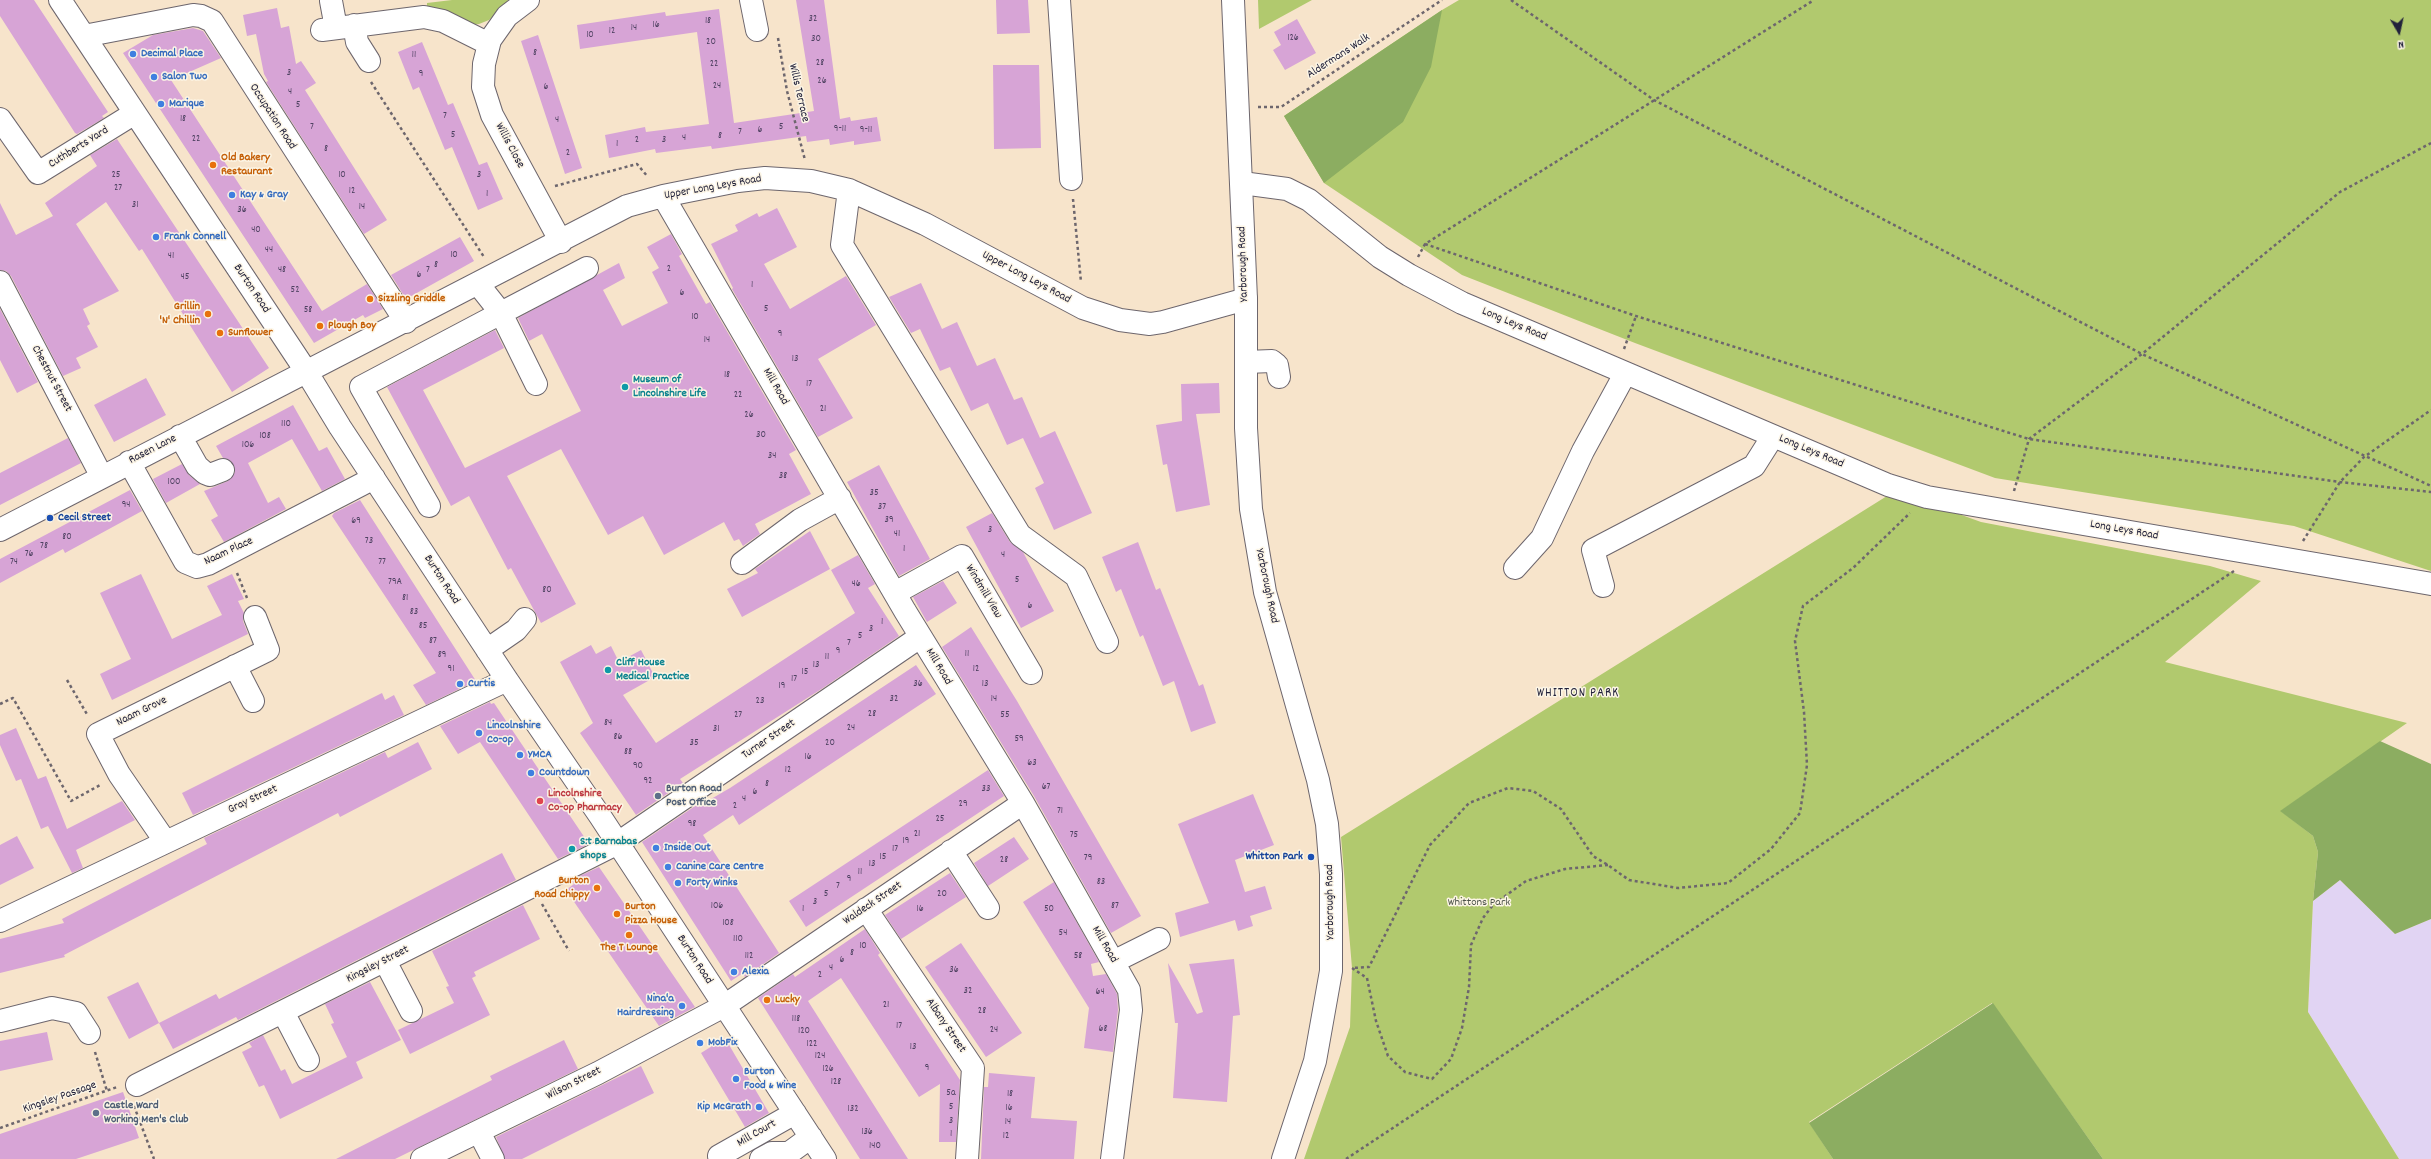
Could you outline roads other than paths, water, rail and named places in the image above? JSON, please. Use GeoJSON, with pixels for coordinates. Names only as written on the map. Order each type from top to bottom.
{"type":"FeatureCollection","features":[{"type":"Feature","properties":{"kind":"street","name":"Burton Road"},"geometry":{"type":"LineString","coordinates":[[60,0],[306,371],[375,480],[487,650],[618,843],[826,1159]]}},
{"type":"Feature","properties":{"kind":"street","name":"Willis Close"},"geometry":{"type":"LineString","coordinates":[[528,0],[507,16],[496,29],[489,44],[482,77],[485,97],[492,115],[561,242]]}},
{"type":"Feature","properties":{"kind":"street"},"geometry":{"type":"LineString","coordinates":[[751,0],[757,30]]}},
{"type":"Feature","properties":{"kind":"street"},"geometry":{"type":"LineString","coordinates":[[1059,0],[1060,40],[1071,179]]}},
{"type":"Feature","properties":{"kind":"street","name":"Yarborough Road"},"geometry":{"type":"LineString","coordinates":[[1233,0],[1242,183],[1246,299],[1246,428],[1251,510],[1265,592],[1318,780],[1326,824],[1331,874],[1331,971],[1315,1062],[1283,1159]]}},
{"type":"Feature","properties":{"kind":"street"},"geometry":{"type":"LineString","coordinates":[[331,1],[337,28],[358,42],[370,61]]}},
{"type":"Feature","properties":{"kind":"street","name":"Occupation Road"},"geometry":{"type":"LineString","coordinates":[[84,36],[193,15],[201,16],[212,21],[406,322]]}},
{"type":"Feature","properties":{"kind":"street"},"geometry":{"type":"LineString","coordinates":[[337,28],[424,17],[443,21],[489,44]]}},
{"type":"Feature","properties":{"kind":"street","name":"Cuthberts Yard"},"geometry":{"type":"LineString","coordinates":[[0,119],[38,173],[135,113]]}},
{"type":"Feature","properties":{"kind":"street","name":"Upper Long Leys Road"},"geometry":{"type":"LineString","coordinates":[[306,371],[406,322],[561,242],[627,206],[663,196],[758,179],[811,181],[849,190],[925,224],[1083,308],[1120,320],[1150,324],[1246,299]]}},
{"type":"Feature","properties":{"kind":"street","name":"Long Leys Road"},"geometry":{"type":"LineString","coordinates":[[1242,183],[1287,189],[1309,200],[1380,257],[1409,275],[1462,303],[1620,372],[1888,485],[1927,497],[2431,584]]}},
{"type":"Feature","properties":{"kind":"street"},"geometry":{"type":"LineString","coordinates":[[849,190],[842,245],[1020,535],[1076,576],[1107,642]]}},
{"type":"Feature","properties":{"kind":"street","name":"Mill Road"},"geometry":{"type":"LineString","coordinates":[[663,196],[920,637],[1023,804],[1129,990],[1131,1010],[1112,1159]]}},
{"type":"Feature","properties":{"kind":"street"},"geometry":{"type":"LineString","coordinates":[[429,506],[361,387],[587,268]]}},
{"type":"Feature","properties":{"kind":"street"},"geometry":{"type":"LineString","coordinates":[[487,280],[501,314],[536,384]]}},
{"type":"Feature","properties":{"kind":"street","name":"Chestnut Street"},"geometry":{"type":"LineString","coordinates":[[0,282],[102,477]]}},
{"type":"Feature","properties":{"kind":"street"},"geometry":{"type":"LineString","coordinates":[[1246,362],[1272,361],[1277,365],[1279,377]]}},
{"type":"Feature","properties":{"kind":"street","name":"Rasen Lane"},"geometry":{"type":"LineString","coordinates":[[0,530],[306,371]]}},
{"type":"Feature","properties":{"kind":"street"},"geometry":{"type":"LineString","coordinates":[[1516,568],[1542,538],[1620,372]]}},
{"type":"Feature","properties":{"kind":"street"},"geometry":{"type":"LineString","coordinates":[[180,436],[197,466],[205,474],[210,475],[223,470]]}},
{"type":"Feature","properties":{"kind":"street"},"geometry":{"type":"LineString","coordinates":[[1603,586],[1593,550],[1754,466],[1772,436]]}},
{"type":"Feature","properties":{"kind":"street","name":"Naam Place"},"geometry":{"type":"LineString","coordinates":[[129,462],[185,562],[197,566],[208,564],[405,464]]}},
{"type":"Feature","properties":{"kind":"street"},"geometry":{"type":"LineString","coordinates":[[742,563],[800,520],[840,498]]}},
{"type":"Feature","properties":{"kind":"street","name":"Windmill View"},"geometry":{"type":"LineString","coordinates":[[895,593],[962,556],[1031,673]]}},
{"type":"Feature","properties":{"kind":"street","name":"Naam Grove"},"geometry":{"type":"LineString","coordinates":[[165,841],[119,774],[98,734],[268,650],[255,617]]}},
{"type":"Feature","properties":{"kind":"street"},"geometry":{"type":"LineString","coordinates":[[487,650],[516,630],[525,619]]}},
{"type":"Feature","properties":{"kind":"street","name":"Turner Street"},"geometry":{"type":"LineString","coordinates":[[618,843],[920,637]]}},
{"type":"Feature","properties":{"kind":"street"},"geometry":{"type":"LineString","coordinates":[[235,666],[253,701]]}},
{"type":"Feature","properties":{"kind":"street","name":"Gray Street"},"geometry":{"type":"LineString","coordinates":[[5,919],[165,841],[507,680]]}},
{"type":"Feature","properties":{"kind":"street","name":"Waldeck Street"},"geometry":{"type":"LineString","coordinates":[[724,1006],[951,851],[1023,804]]}},
{"type":"Feature","properties":{"kind":"street","name":"Kingsley Street"},"geometry":{"type":"LineString","coordinates":[[131,1085],[283,1012],[618,843]]}},
{"type":"Feature","properties":{"kind":"street"},"geometry":{"type":"LineString","coordinates":[[951,851],[988,908]]}},
{"type":"Feature","properties":{"kind":"street","name":"Albany Street"},"geometry":{"type":"LineString","coordinates":[[866,909],[973,1068],[967,1159]]}},
{"type":"Feature","properties":{"kind":"street"},"geometry":{"type":"LineString","coordinates":[[1113,962],[1159,939]]}},
{"type":"Feature","properties":{"kind":"street"},"geometry":{"type":"LineString","coordinates":[[385,961],[411,1011]]}},
{"type":"Feature","properties":{"kind":"street","name":"Wilson Street"},"geometry":{"type":"LineString","coordinates":[[422,1159],[479,1132],[724,1006]]}},
{"type":"Feature","properties":{"kind":"street"},"geometry":{"type":"LineString","coordinates":[[0,1021],[52,1008],[76,1013],[89,1033]]}},
{"type":"Feature","properties":{"kind":"street"},"geometry":{"type":"LineString","coordinates":[[283,1012],[308,1060]]}},
{"type":"Feature","properties":{"kind":"street","name":"Mill Court"},"geometry":{"type":"LineString","coordinates":[[719,1156],[794,1112]]}},
{"type":"Feature","properties":{"kind":"street"},"geometry":{"type":"LineString","coordinates":[[479,1132],[493,1159]]}},
{"type":"Feature","properties":{"kind":"street"},"geometry":{"type":"LineString","coordinates":[[761,1159],[772,1153],[789,1152],[811,1137]]}},
{"type":"Feature","properties":{"kind":"place","name":"Decimal Place"},"geometry":{"type":"Point","coordinates":[133,54]}},
{"type":"Feature","properties":{"kind":"place","name":"Salon Two"},"geometry":{"type":"Point","coordinates":[154,77]}},
{"type":"Feature","properties":{"kind":"place","name":"Marique"},"geometry":{"type":"Point","coordinates":[161,104]}},
{"type":"Feature","properties":{"kind":"place","name":"Old Bakery Restaurant"},"geometry":{"type":"Point","coordinates":[213,165]}},
{"type":"Feature","properties":{"kind":"place","name":"Kay & Gray"},"geometry":{"type":"Point","coordinates":[232,195]}},
{"type":"Feature","properties":{"kind":"place","name":"Frank Connell"},"geometry":{"type":"Point","coordinates":[156,237]}},
{"type":"Feature","properties":{"kind":"place","name":"Sizzling Griddle"},"geometry":{"type":"Point","coordinates":[370,299]}},
{"type":"Feature","properties":{"kind":"place","name":"Grillin 'N' Chillin"},"geometry":{"type":"Point","coordinates":[208,314]}},
{"type":"Feature","properties":{"kind":"place","name":"Plough Boy"},"geometry":{"type":"Point","coordinates":[320,326]}},
{"type":"Feature","properties":{"kind":"place","name":"Sunflower"},"geometry":{"type":"Point","coordinates":[220,333]}},
{"type":"Feature","properties":{"kind":"place","name":"Museum of Lincolnshire Life"},"geometry":{"type":"Point","coordinates":[625,387]}},
{"type":"Feature","properties":{"kind":"place","name":"Cecil Street"},"geometry":{"type":"Point","coordinates":[50,518]}},
{"type":"Feature","properties":{"kind":"place","name":"Cliff House Medical Practice"},"geometry":{"type":"Point","coordinates":[608,670]}},
{"type":"Feature","properties":{"kind":"place","name":"Curtis"},"geometry":{"type":"Point","coordinates":[460,684]}},
{"type":"Feature","properties":{"kind":"place","name":"Lincolnshire Co-op"},"geometry":{"type":"Point","coordinates":[479,733]}},
{"type":"Feature","properties":{"kind":"place","name":"YMCA"},"geometry":{"type":"Point","coordinates":[520,755]}},
{"type":"Feature","properties":{"kind":"place","name":"Countdown"},"geometry":{"type":"Point","coordinates":[531,773]}},
{"type":"Feature","properties":{"kind":"place","name":"Burton Road Post Office"},"geometry":{"type":"Point","coordinates":[658,796]}},
{"type":"Feature","properties":{"kind":"place","name":"Lincolnshire Co-op Pharmacy"},"geometry":{"type":"Point","coordinates":[540,801]}},
{"type":"Feature","properties":{"kind":"place","name":"Inside Out"},"geometry":{"type":"Point","coordinates":[656,848]}},
{"type":"Feature","properties":{"kind":"place","name":"S:t Barnabas shops"},"geometry":{"type":"Point","coordinates":[572,849]}},
{"type":"Feature","properties":{"kind":"place","name":"Whitton Park"},"geometry":{"type":"Point","coordinates":[1311,857]}},
{"type":"Feature","properties":{"kind":"place","name":"Canine Care Centre"},"geometry":{"type":"Point","coordinates":[668,867]}},
{"type":"Feature","properties":{"kind":"place","name":"Forty Winks"},"geometry":{"type":"Point","coordinates":[678,883]}},
{"type":"Feature","properties":{"kind":"place","name":"Burton Road Chippy"},"geometry":{"type":"Point","coordinates":[597,888]}},
{"type":"Feature","properties":{"kind":"place","name":"Burton Pizza House"},"geometry":{"type":"Point","coordinates":[617,914]}},
{"type":"Feature","properties":{"kind":"place","name":"The T Lounge"},"geometry":{"type":"Point","coordinates":[629,935]}},
{"type":"Feature","properties":{"kind":"place","name":"Alexia"},"geometry":{"type":"Point","coordinates":[734,972]}},
{"type":"Feature","properties":{"kind":"place","name":"Lucky"},"geometry":{"type":"Point","coordinates":[767,1000]}},
{"type":"Feature","properties":{"kind":"place","name":"Nina'a Hairdressing"},"geometry":{"type":"Point","coordinates":[682,1006]}},
{"type":"Feature","properties":{"kind":"place","name":"MobFix"},"geometry":{"type":"Point","coordinates":[700,1043]}},
{"type":"Feature","properties":{"kind":"place","name":"Burton Food & Wine"},"geometry":{"type":"Point","coordinates":[736,1079]}},
{"type":"Feature","properties":{"kind":"place","name":"Kip McGrath"},"geometry":{"type":"Point","coordinates":[759,1107]}},
{"type":"Feature","properties":{"kind":"place","name":"Castle Ward Working Men's Club"},"geometry":{"type":"Point","coordinates":[96,1113]}},
{"type":"Feature","properties":{"kind":"district","name":"WHITTON PARK"},"geometry":{"type":"Point","coordinates":[1578,694]}},
{"type":"Feature","properties":{"kind":"park label","name":"Whittons Park"},"geometry":{"type":"Point","coordinates":[1479,903]}}]}
